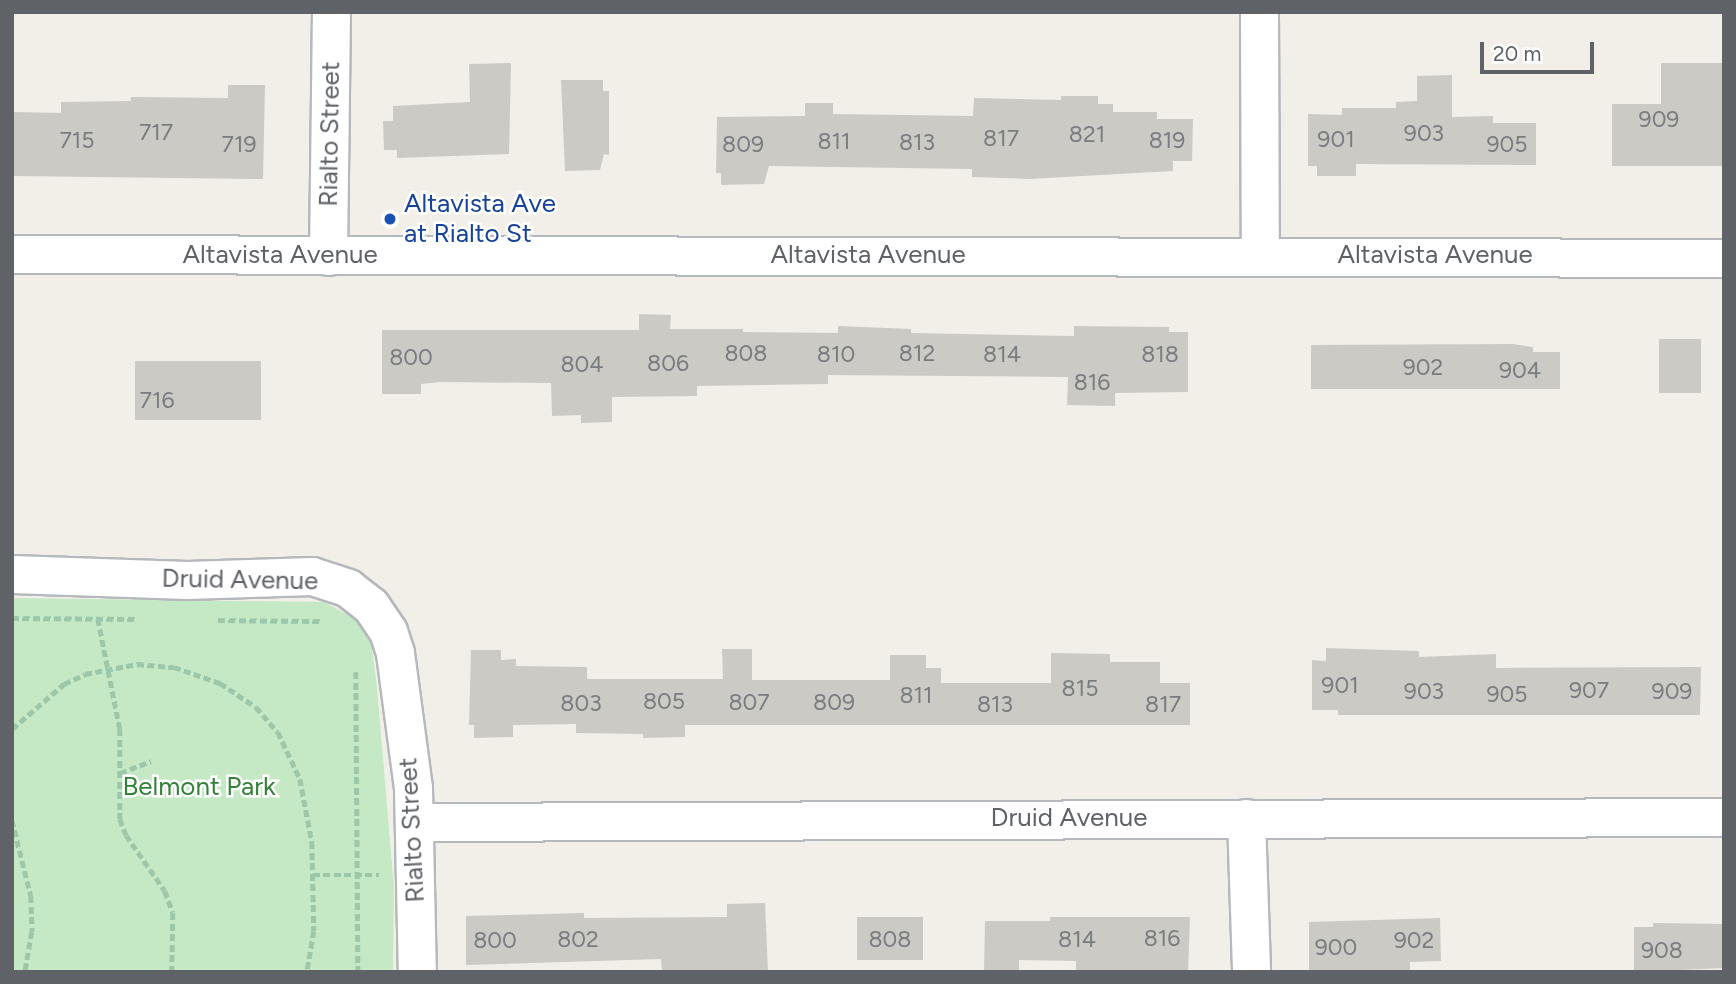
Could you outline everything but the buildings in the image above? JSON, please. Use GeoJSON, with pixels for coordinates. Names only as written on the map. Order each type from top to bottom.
{"type":"FeatureCollection","features":[{"type":"Feature","properties":{"kind":"street","name":"Rialto Street"},"geometry":{"type":"LineString","coordinates":[[328,256],[331,12]]}},
{"type":"Feature","properties":{"kind":"street"},"geometry":{"type":"LineString","coordinates":[[1259,12],[1260,254]]}},
{"type":"Feature","properties":{"kind":"street","name":"Altavista Avenue"},"geometry":{"type":"LineString","coordinates":[[12,254],[1260,254],[1724,258]]}},
{"type":"Feature","properties":{"kind":"street","name":"Druid Avenue"},"geometry":{"type":"LineString","coordinates":[[12,574],[187,580],[323,578],[348,588],[371,606],[388,631],[400,689]]}},
{"type":"Feature","properties":{"kind":"street","name":"Rialto Street"},"geometry":{"type":"LineString","coordinates":[[400,689],[415,822],[417,972]]}},
{"type":"Feature","properties":{"kind":"street","name":"Druid Avenue"},"geometry":{"type":"LineString","coordinates":[[415,822],[1724,817]]}},
{"type":"Feature","properties":{"kind":"street"},"geometry":{"type":"LineString","coordinates":[[1247,818],[1251,972]]}},
{"type":"Feature","properties":{"kind":"path"},"geometry":{"type":"LineString","coordinates":[[12,618],[138,619]]}},
{"type":"Feature","properties":{"kind":"path"},"geometry":{"type":"LineString","coordinates":[[98,619],[120,729],[120,819],[126,835],[165,891],[173,913],[173,972]]}},
{"type":"Feature","properties":{"kind":"path"},"geometry":{"type":"LineString","coordinates":[[206,620],[329,621]]}},
{"type":"Feature","properties":{"kind":"path"},"geometry":{"type":"LineString","coordinates":[[356,661],[358,972]]}},
{"type":"Feature","properties":{"kind":"path"},"geometry":{"type":"LineString","coordinates":[[12,729],[64,684],[109,668],[174,667],[220,683],[256,707],[278,732],[300,779],[312,842],[314,931],[307,972]]}},
{"type":"Feature","properties":{"kind":"path"},"geometry":{"type":"LineString","coordinates":[[120,773],[151,761]]}},
{"type":"Feature","properties":{"kind":"path"},"geometry":{"type":"LineString","coordinates":[[12,820],[31,897],[32,932],[25,972]]}},
{"type":"Feature","properties":{"kind":"path"},"geometry":{"type":"LineString","coordinates":[[313,875],[382,874]]}},
{"type":"Feature","properties":{"kind":"green space","name":"Belmont Park"},"geometry":{"type":"Polygon","coordinates":[[[12,598],[324,602],[357,620],[371,641],[377,688],[394,888],[393,972],[12,972],[12,598]]]}},
{"type":"Feature","properties":{"kind":"place","name":"Altavista Ave at Rialto St"},"geometry":{"type":"Point","coordinates":[390,219]}}]}
